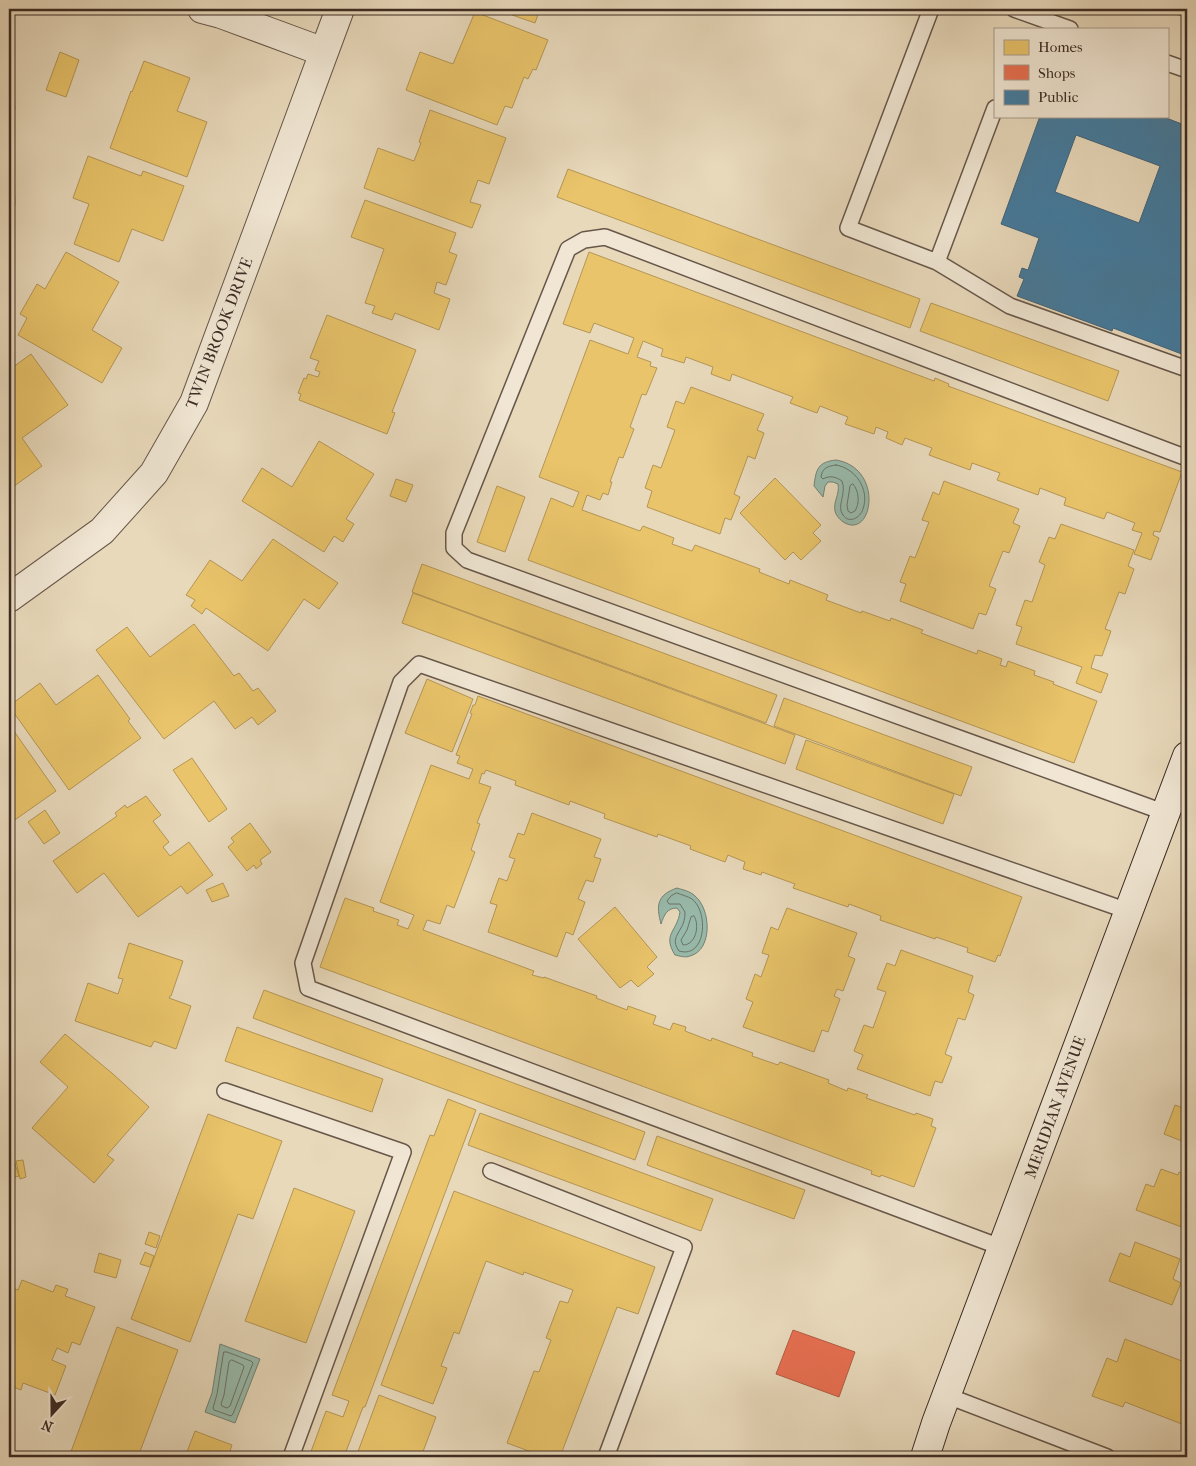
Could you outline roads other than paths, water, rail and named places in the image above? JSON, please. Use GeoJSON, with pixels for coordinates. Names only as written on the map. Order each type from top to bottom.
{"type":"FeatureCollection","features":[{"type":"Feature","properties":{"kind":"street"},"geometry":{"type":"LineString","coordinates":[[202,9],[222,14],[324,52]]}},
{"type":"Feature","properties":{"kind":"street","name":"TWIN BROOK DRIVE"},"geometry":{"type":"LineString","coordinates":[[9,598],[102,531],[154,473],[194,404],[340,9]]}},
{"type":"Feature","properties":{"kind":"street","name":"MERIDIAN AVENUE"},"geometry":{"type":"LineString","coordinates":[[925,1457],[1187,756]]}},
{"type":"Feature","properties":{"kind":"lane"},"geometry":{"type":"LineString","coordinates":[[931,9],[848,228],[937,262],[1010,306],[1187,369]]}},
{"type":"Feature","properties":{"kind":"lane"},"geometry":{"type":"LineString","coordinates":[[1014,9],[1027,22],[1064,28]]}},
{"type":"Feature","properties":{"kind":"lane"},"geometry":{"type":"LineString","coordinates":[[1168,63],[1187,70]]}},
{"type":"Feature","properties":{"kind":"lane"},"geometry":{"type":"LineString","coordinates":[[937,262],[994,111]]}},
{"type":"Feature","properties":{"kind":"lane"},"geometry":{"type":"LineString","coordinates":[[1166,813],[467,560],[454,548],[454,533],[568,249],[584,240],[605,237],[1187,458]]}},
{"type":"Feature","properties":{"kind":"lane"},"geometry":{"type":"LineString","coordinates":[[1003,1248],[308,988],[303,963],[401,682],[419,664],[1128,911]]}},
{"type":"Feature","properties":{"kind":"lane"},"geometry":{"type":"LineString","coordinates":[[225,1091],[403,1152],[292,1457]]}},
{"type":"Feature","properties":{"kind":"lane"},"geometry":{"type":"LineString","coordinates":[[491,1172],[684,1247],[606,1457]]}},
{"type":"Feature","properties":{"kind":"lane"},"geometry":{"type":"LineString","coordinates":[[948,1396],[1107,1457]]}},
{"type":"Feature","properties":{"kind":"water"},"geometry":{"type":"Polygon","coordinates":[[[836,460],[851,466],[862,475],[867,487],[869,500],[867,512],[862,521],[855,525],[843,522],[836,513],[835,504],[838,484],[828,482],[825,486],[823,497],[814,486],[819,467],[836,460]]]}},
{"type":"Feature","properties":{"kind":"water"},"geometry":{"type":"Polygon","coordinates":[[[677,888],[695,896],[700,902],[707,919],[706,938],[703,946],[688,957],[675,955],[671,948],[670,937],[680,912],[677,908],[668,911],[661,924],[659,917],[659,906],[662,897],[677,888]]]}},
{"type":"Feature","properties":{"kind":"water"},"geometry":{"type":"Polygon","coordinates":[[[220,1344],[260,1359],[235,1423],[205,1412],[212,1393],[220,1344]]]}}]}
